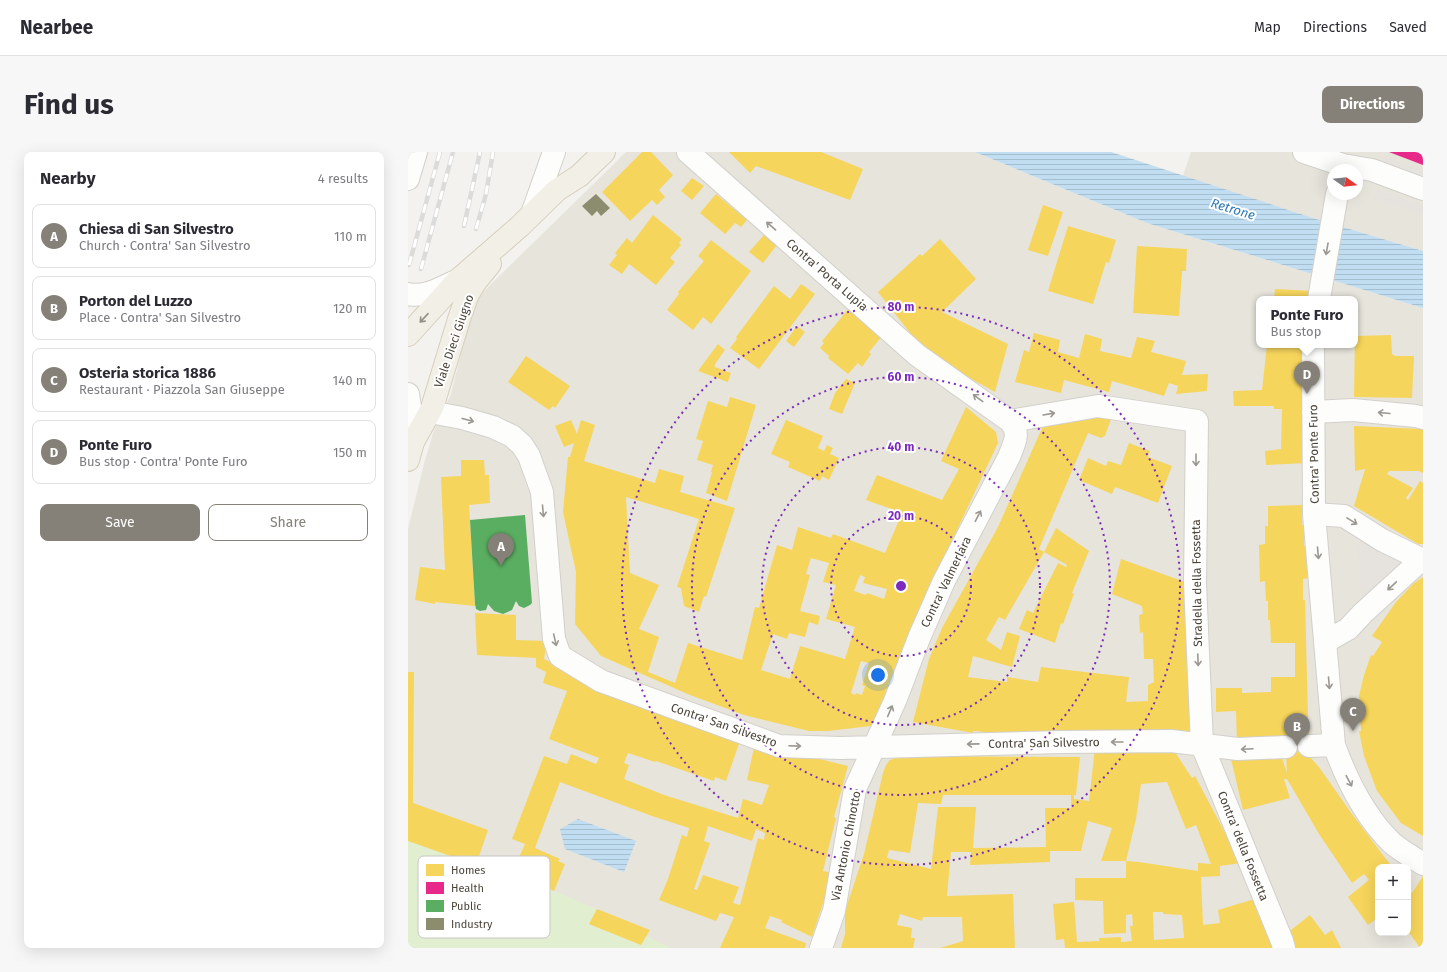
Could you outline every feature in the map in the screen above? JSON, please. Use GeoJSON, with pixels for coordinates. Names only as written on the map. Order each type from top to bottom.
{"type":"FeatureCollection","features":[{"type":"Feature","properties":{"kind":"main road","name":"Viale Dieci Giugno"},"geometry":{"type":"LineString","coordinates":[[557,190],[581,152]]}},
{"type":"Feature","properties":{"kind":"main road","name":"Viale Dieci Giugno"},"geometry":{"type":"LineString","coordinates":[[408,335],[458,280],[526,220],[557,190],[579,176],[604,152]]}},
{"type":"Feature","properties":{"kind":"main road","name":"Viale Dieci Giugno"},"geometry":{"type":"LineString","coordinates":[[410,445],[430,412],[468,294],[476,281],[526,220]]}},
{"type":"Feature","properties":{"kind":"street"},"geometry":{"type":"LineString","coordinates":[[408,179],[416,152]]}},
{"type":"Feature","properties":{"kind":"street"},"geometry":{"type":"LineString","coordinates":[[526,220],[554,152]]}},
{"type":"Feature","properties":{"kind":"street","name":"Contra' Porta Lupia"},"geometry":{"type":"LineString","coordinates":[[688,152],[917,355],[1010,421]]}},
{"type":"Feature","properties":{"kind":"street"},"geometry":{"type":"LineString","coordinates":[[1304,152],[1372,170],[1423,189]]}},
{"type":"Feature","properties":{"kind":"street"},"geometry":{"type":"LineString","coordinates":[[1320,291],[1336,200]]}},
{"type":"Feature","properties":{"kind":"street"},"geometry":{"type":"LineString","coordinates":[[408,294],[426,294],[458,280]]}},
{"type":"Feature","properties":{"kind":"street","name":"Contra' Ponte Furo"},"geometry":{"type":"LineString","coordinates":[[1313,348],[1314,514],[1334,745],[1347,778],[1372,821],[1393,844],[1423,864]]}},
{"type":"Feature","properties":{"kind":"street"},"geometry":{"type":"LineString","coordinates":[[408,394],[410,407],[410,445]]}},
{"type":"Feature","properties":{"kind":"street","name":"Stradella della Fossetta"},"geometry":{"type":"LineString","coordinates":[[1010,421],[1098,406],[1197,421],[1196,583],[1202,745]]}},
{"type":"Feature","properties":{"kind":"street"},"geometry":{"type":"LineString","coordinates":[[1313,412],[1354,410],[1423,418]]}},
{"type":"Feature","properties":{"kind":"street","name":"Contra' San Silvestro"},"geometry":{"type":"LineString","coordinates":[[430,412],[462,418],[493,427],[512,436],[522,445],[529,456],[542,492],[554,639],[560,656],[601,681],[779,746],[840,748],[875,746],[1164,741],[1238,749],[1286,747]]}},
{"type":"Feature","properties":{"kind":"street","name":"Contra' Valmerlara"},"geometry":{"type":"LineString","coordinates":[[875,746],[944,581],[1009,457],[1017,437],[1015,427],[1010,421]]}},
{"type":"Feature","properties":{"kind":"street"},"geometry":{"type":"LineString","coordinates":[[1314,514],[1344,516],[1382,540],[1422,560],[1363,613],[1348,629],[1325,642]]}},
{"type":"Feature","properties":{"kind":"street","name":"Contra' della Fossetta"},"geometry":{"type":"LineString","coordinates":[[1202,745],[1284,948]]}},
{"type":"Feature","properties":{"kind":"street"},"geometry":{"type":"LineString","coordinates":[[1308,746],[1334,745]]}},
{"type":"Feature","properties":{"kind":"street","name":"Via Antonio Chinotto"},"geometry":{"type":"LineString","coordinates":[[821,948],[834,911],[855,789],[875,746]]}},
{"type":"Feature","properties":{"kind":"shaded area"},"geometry":{"type":"Polygon","coordinates":[[[626,152],[975,152],[1147,223],[1423,308],[1423,948],[408,948],[408,529],[434,430],[451,394],[470,318],[476,302],[484,291],[626,152]]]}},
{"type":"Feature","properties":{"kind":"shaded area"},"geometry":{"type":"Polygon","coordinates":[[[1191,152],[1423,152],[1423,251],[1316,219],[1183,176],[1191,152]]]}},
{"type":"Feature","properties":{"kind":"shaded area"},"geometry":{"type":"Polygon","coordinates":[[[1386,157],[1423,171],[1423,180],[1383,165],[1386,157]]]}},
{"type":"Feature","properties":{"kind":"shaded area"},"geometry":{"type":"Polygon","coordinates":[[[1377,190],[1423,205],[1423,215],[1373,199],[1377,190]]]}},
{"type":"Feature","properties":{"kind":"shaded area"},"geometry":{"type":"Polygon","coordinates":[[[1357,533],[1403,563],[1362,601],[1357,533]]]}},
{"type":"Feature","properties":{"kind":"green space"},"geometry":{"type":"Polygon","coordinates":[[[408,841],[450,856],[418,856],[418,938],[550,938],[550,889],[597,909],[589,924],[641,945],[646,936],[671,948],[408,948],[408,841]]]}},
{"type":"Feature","properties":{"kind":"water","name":"Retrone"},"geometry":{"type":"Polygon","coordinates":[[[975,152],[1111,152],[1316,219],[1423,251],[1423,308],[1147,223],[975,152]]]}},
{"type":"Feature","properties":{"kind":"water"},"geometry":{"type":"Polygon","coordinates":[[[578,819],[636,841],[624,872],[565,849],[560,829],[578,819]]]}},
{"type":"Feature","properties":{"kind":"building: Homes"},"geometry":{"type":"Polygon","coordinates":[[[642,152],[651,152],[673,175],[659,190],[665,197],[657,205],[652,200],[630,221],[602,192],[642,152]]]}},
{"type":"Feature","properties":{"kind":"building: Homes"},"geometry":{"type":"Polygon","coordinates":[[[729,152],[821,152],[863,169],[850,200],[756,166],[750,173],[729,152]]]}},
{"type":"Feature","properties":{"kind":"building: Homes"},"geometry":{"type":"Polygon","coordinates":[[[692,178],[704,186],[692,200],[681,191],[692,178]]]}},
{"type":"Feature","properties":{"kind":"building: Homes"},"geometry":{"type":"Polygon","coordinates":[[[716,194],[747,220],[741,227],[735,223],[725,234],[700,213],[716,194]]]}},
{"type":"Feature","properties":{"kind":"building: Homes"},"geometry":{"type":"Polygon","coordinates":[[[1043,205],[1063,212],[1048,256],[1028,250],[1043,205]]]}},
{"type":"Feature","properties":{"kind":"building: Homes"},"geometry":{"type":"Polygon","coordinates":[[[653,215],[682,239],[679,243],[681,245],[670,258],[675,262],[656,285],[629,264],[622,274],[609,265],[617,255],[615,253],[627,238],[632,243],[653,215]]]}},
{"type":"Feature","properties":{"kind":"building: Homes"},"geometry":{"type":"Polygon","coordinates":[[[1068,226],[1116,240],[1109,263],[1106,262],[1093,304],[1048,291],[1068,226]]]}},
{"type":"Feature","properties":{"kind":"building: Homes"},"geometry":{"type":"Polygon","coordinates":[[[764,235],[777,245],[763,263],[749,252],[764,235]]]}},
{"type":"Feature","properties":{"kind":"building: Homes"},"geometry":{"type":"Polygon","coordinates":[[[940,239],[976,279],[942,312],[1008,344],[995,392],[957,371],[921,347],[878,292],[920,254],[922,256],[940,239]]]}},
{"type":"Feature","properties":{"kind":"building: Homes"},"geometry":{"type":"Polygon","coordinates":[[[711,240],[751,271],[711,324],[703,317],[693,330],[667,310],[679,294],[678,292],[704,261],[698,256],[711,240]]]}},
{"type":"Feature","properties":{"kind":"building: Homes"},"geometry":{"type":"Polygon","coordinates":[[[1137,246],[1187,249],[1186,271],[1182,271],[1179,316],[1133,313],[1137,246]]]}},
{"type":"Feature","properties":{"kind":"building: Homes"},"geometry":{"type":"Polygon","coordinates":[[[801,284],[815,294],[759,369],[730,348],[737,339],[736,337],[774,286],[790,299],[801,284]]]}},
{"type":"Feature","properties":{"kind":"building: Homes"},"geometry":{"type":"Polygon","coordinates":[[[1275,289],[1314,291],[1314,296],[1274,296],[1275,289]]]}},
{"type":"Feature","properties":{"kind":"building: Homes"},"geometry":{"type":"Polygon","coordinates":[[[850,307],[883,335],[869,352],[871,354],[862,367],[858,363],[848,374],[828,358],[829,356],[820,348],[824,343],[822,341],[850,307]]]}},
{"type":"Feature","properties":{"kind":"building: Homes"},"geometry":{"type":"Polygon","coordinates":[[[797,326],[805,332],[794,347],[786,341],[797,326]]]}},
{"type":"Feature","properties":{"kind":"building: Homes"},"geometry":{"type":"Polygon","coordinates":[[[1034,333],[1060,340],[1058,352],[1079,358],[1085,334],[1102,339],[1100,351],[1131,358],[1137,337],[1155,341],[1151,352],[1186,361],[1182,375],[1208,374],[1207,391],[1176,394],[1178,386],[1169,383],[1164,396],[1112,381],[1109,392],[1064,380],[1061,393],[1015,382],[1024,350],[1029,352],[1034,333]]]}},
{"type":"Feature","properties":{"kind":"building: Homes"},"geometry":{"type":"Polygon","coordinates":[[[1391,335],[1392,354],[1395,356],[1414,356],[1412,398],[1354,397],[1355,348],[1358,348],[1358,336],[1391,335]]]}},
{"type":"Feature","properties":{"kind":"building: Homes"},"geometry":{"type":"Polygon","coordinates":[[[718,344],[725,350],[715,364],[715,367],[731,373],[728,382],[698,371],[718,344]]]}},
{"type":"Feature","properties":{"kind":"building: Homes"},"geometry":{"type":"Polygon","coordinates":[[[1267,348],[1310,348],[1307,463],[1266,465],[1265,451],[1281,449],[1282,409],[1274,409],[1274,406],[1234,406],[1233,391],[1262,390],[1267,348]]]}},
{"type":"Feature","properties":{"kind":"building: Homes"},"geometry":{"type":"Polygon","coordinates":[[[526,356],[570,386],[555,408],[553,406],[549,410],[508,382],[526,356]]]}},
{"type":"Feature","properties":{"kind":"building: Homes"},"geometry":{"type":"Polygon","coordinates":[[[846,379],[855,383],[842,414],[829,409],[835,393],[846,379]]]}},
{"type":"Feature","properties":{"kind":"building: Homes"},"geometry":{"type":"Polygon","coordinates":[[[730,397],[756,405],[727,501],[706,493],[713,465],[697,460],[703,441],[696,439],[708,401],[727,407],[730,397]]]}},
{"type":"Feature","properties":{"kind":"building: Homes"},"geometry":{"type":"Polygon","coordinates":[[[966,407],[996,432],[998,443],[925,598],[879,725],[828,731],[809,731],[744,715],[690,695],[601,656],[575,624],[576,572],[563,512],[568,457],[570,457],[574,443],[564,447],[555,426],[571,420],[577,434],[581,420],[595,425],[584,461],[655,483],[659,469],[684,476],[680,492],[735,508],[706,597],[704,596],[699,612],[684,606],[681,588],[677,587],[699,519],[626,497],[630,573],[659,585],[639,629],[659,637],[648,672],[675,683],[688,643],[742,660],[755,607],[759,608],[777,545],[792,550],[798,527],[831,538],[833,534],[885,553],[899,520],[897,519],[900,512],[866,500],[877,475],[942,500],[959,469],[941,461],[966,407]],[[811,558],[806,574],[810,575],[800,611],[820,616],[818,625],[809,622],[805,637],[789,633],[787,639],[773,634],[761,670],[790,679],[800,646],[845,659],[855,627],[826,619],[836,585],[823,582],[829,563],[811,558]],[[860,575],[854,591],[866,595],[867,593],[884,599],[887,589],[863,583],[865,577],[860,575]],[[861,661],[851,693],[855,695],[856,693],[862,695],[865,686],[862,685],[869,663],[861,661]]]}},
{"type":"Feature","properties":{"kind":"building: Homes"},"geometry":{"type":"Polygon","coordinates":[[[1110,415],[1111,419],[1105,436],[1101,438],[1088,433],[1039,549],[1044,552],[1005,620],[999,617],[986,640],[1001,650],[1007,632],[1020,636],[1012,667],[973,656],[968,677],[1007,682],[1007,677],[1038,682],[1041,667],[1129,677],[1126,702],[1148,701],[1148,685],[1154,682],[1153,659],[1144,659],[1143,632],[1140,633],[1139,615],[1143,614],[1142,606],[1112,594],[1121,559],[1185,582],[1192,733],[997,733],[973,731],[973,733],[913,722],[929,659],[942,628],[998,527],[1047,417],[1110,415]]]}},
{"type":"Feature","properties":{"kind":"building: Homes"},"geometry":{"type":"Polygon","coordinates":[[[786,420],[823,436],[818,448],[824,451],[827,445],[833,448],[830,454],[839,458],[829,480],[822,476],[820,481],[788,467],[790,462],[771,454],[786,420]]]}},
{"type":"Feature","properties":{"kind":"building: Homes"},"geometry":{"type":"Polygon","coordinates":[[[1354,426],[1423,429],[1423,473],[1419,471],[1389,471],[1387,474],[1413,488],[1406,498],[1408,500],[1420,481],[1423,483],[1423,544],[1418,544],[1354,506],[1365,469],[1355,471],[1354,426]]]}},
{"type":"Feature","properties":{"kind":"building: Homes"},"geometry":{"type":"Polygon","coordinates":[[[1129,443],[1150,451],[1148,457],[1172,466],[1158,503],[1115,487],[1112,494],[1079,480],[1088,458],[1106,466],[1108,461],[1121,465],[1129,443]]]}},
{"type":"Feature","properties":{"kind":"building: Homes"},"geometry":{"type":"Polygon","coordinates":[[[461,460],[484,460],[485,475],[489,475],[490,503],[469,505],[475,606],[435,602],[435,604],[415,600],[420,567],[445,570],[441,477],[461,476],[461,460]]]}},
{"type":"Feature","properties":{"kind":"building: Homes"},"geometry":{"type":"Polygon","coordinates":[[[1302,505],[1304,546],[1308,546],[1309,578],[1303,579],[1303,600],[1305,600],[1309,756],[1319,767],[1390,864],[1375,864],[1375,920],[1368,925],[1348,897],[1369,880],[1364,874],[1352,883],[1319,834],[1287,779],[1284,779],[1290,798],[1243,810],[1231,759],[1281,755],[1287,773],[1286,755],[1237,742],[1236,711],[1216,712],[1216,688],[1242,688],[1242,693],[1271,692],[1271,677],[1295,677],[1295,643],[1271,643],[1270,620],[1268,620],[1268,601],[1266,601],[1265,581],[1260,582],[1259,545],[1265,544],[1265,526],[1268,526],[1268,506],[1302,505]]]}},
{"type":"Feature","properties":{"kind":"building: Homes"},"geometry":{"type":"Polygon","coordinates":[[[1056,528],[1089,551],[1072,593],[1074,594],[1063,624],[1061,623],[1055,643],[1019,629],[1027,610],[1033,613],[1058,563],[1066,567],[1067,565],[1044,552],[1056,528]]]}},
{"type":"Feature","properties":{"kind":"building: Homes"},"geometry":{"type":"Polygon","coordinates":[[[1423,577],[1423,836],[1401,823],[1377,791],[1364,756],[1359,731],[1361,731],[1359,696],[1371,655],[1373,656],[1382,642],[1372,636],[1396,602],[1413,584],[1423,577]]]}},
{"type":"Feature","properties":{"kind":"building: Homes"},"geometry":{"type":"Polygon","coordinates":[[[475,613],[516,615],[516,640],[547,641],[544,659],[574,673],[572,677],[740,741],[726,781],[715,777],[714,781],[628,753],[624,763],[629,765],[624,779],[664,795],[738,818],[743,799],[762,805],[769,785],[747,780],[755,743],[848,766],[834,817],[836,818],[823,871],[833,873],[812,937],[781,922],[782,920],[770,916],[765,928],[806,943],[805,948],[720,948],[734,917],[720,913],[716,921],[659,900],[668,879],[682,835],[687,837],[689,828],[560,782],[535,848],[560,859],[558,861],[565,864],[554,891],[550,889],[550,856],[520,856],[525,844],[512,839],[544,756],[567,764],[571,754],[596,764],[599,758],[549,739],[567,691],[543,683],[546,672],[536,667],[536,658],[477,655],[475,613]],[[708,826],[704,841],[710,843],[694,889],[697,890],[703,875],[739,887],[733,903],[740,905],[758,838],[764,840],[765,833],[756,829],[752,841],[708,826]]]}},
{"type":"Feature","properties":{"kind":"building: Homes"},"geometry":{"type":"Polygon","coordinates":[[[408,672],[414,672],[413,803],[488,830],[479,856],[450,856],[408,841],[408,672]]]}},
{"type":"Feature","properties":{"kind":"building: Homes"},"geometry":{"type":"Polygon","coordinates":[[[1095,748],[1173,749],[1192,778],[1195,776],[1241,863],[1220,866],[1220,876],[1201,877],[1203,925],[1220,923],[1218,910],[1258,898],[1275,948],[1065,948],[1064,939],[1056,940],[1053,904],[1074,902],[1077,942],[1099,941],[1099,938],[1121,937],[1121,942],[1132,941],[1130,926],[1133,926],[1132,914],[1126,915],[1126,933],[1104,934],[1103,901],[1075,900],[1075,878],[1126,878],[1126,861],[1101,861],[1112,828],[1088,821],[1081,851],[1050,851],[1050,862],[970,865],[971,852],[951,852],[947,896],[1013,894],[1015,948],[940,948],[963,941],[962,917],[923,917],[922,921],[900,914],[897,925],[912,928],[911,938],[915,938],[913,948],[841,948],[845,934],[845,911],[864,854],[883,773],[890,760],[897,757],[906,756],[1080,757],[1076,795],[1074,795],[1074,799],[1089,801],[1095,748]],[[1167,782],[1141,784],[1136,819],[1126,861],[1198,871],[1198,863],[1211,864],[1196,825],[1186,829],[1167,782]],[[943,795],[941,804],[918,803],[910,853],[889,850],[887,858],[931,869],[938,807],[976,807],[973,848],[1046,847],[1045,808],[1071,808],[1071,795],[943,795]],[[1153,912],[1154,940],[1184,938],[1182,915],[1153,912]]]}},
{"type":"Feature","properties":{"kind":"building: Homes"},"geometry":{"type":"Polygon","coordinates":[[[1423,876],[1423,948],[1420,948],[1411,935],[1411,892],[1412,893],[1423,876]]]}},
{"type":"Feature","properties":{"kind":"building: Homes"},"geometry":{"type":"Polygon","coordinates":[[[597,909],[650,930],[641,945],[589,924],[597,909]]]}},
{"type":"Feature","properties":{"kind":"building: Homes"},"geometry":{"type":"Polygon","coordinates":[[[1310,915],[1325,935],[1332,930],[1341,948],[1289,948],[1286,934],[1310,915]]]}},
{"type":"Feature","properties":{"kind":"building: Health"},"geometry":{"type":"Polygon","coordinates":[[[1389,152],[1423,152],[1423,165],[1389,152]]]}},
{"type":"Feature","properties":{"kind":"building: Public"},"geometry":{"type":"Polygon","coordinates":[[[525,515],[532,603],[524,608],[519,606],[516,601],[512,610],[503,614],[494,611],[488,604],[486,610],[480,611],[476,609],[475,604],[470,520],[525,515]]]}},
{"type":"Feature","properties":{"kind":"building: Industry"},"geometry":{"type":"Polygon","coordinates":[[[596,194],[610,208],[601,216],[597,211],[592,216],[582,206],[596,194]]]}},
{"type":"Feature","properties":{"kind":"railway"},"geometry":{"type":"LineString","coordinates":[[409,265],[440,152]]}},
{"type":"Feature","properties":{"kind":"railway"},"geometry":{"type":"LineString","coordinates":[[421,269],[453,152]]}},
{"type":"Feature","properties":{"kind":"railway"},"geometry":{"type":"LineString","coordinates":[[464,226],[480,152]]}},
{"type":"Feature","properties":{"kind":"railway"},"geometry":{"type":"LineString","coordinates":[[476,229],[486,194],[493,152]]}},
{"type":"Feature","properties":{"kind":"place","name":"Ponte Furo"},"geometry":{"type":"Point","coordinates":[1307,394]}},
{"type":"Feature","properties":{"kind":"place","name":"Chiesa di San Silvestro"},"geometry":{"type":"Point","coordinates":[501,566]}},
{"type":"Feature","properties":{"kind":"place","name":"Osteria storica 1886"},"geometry":{"type":"Point","coordinates":[1353,731]}},
{"type":"Feature","properties":{"kind":"place","name":"Porton del Luzzo"},"geometry":{"type":"Point","coordinates":[1297,746]}}]}
